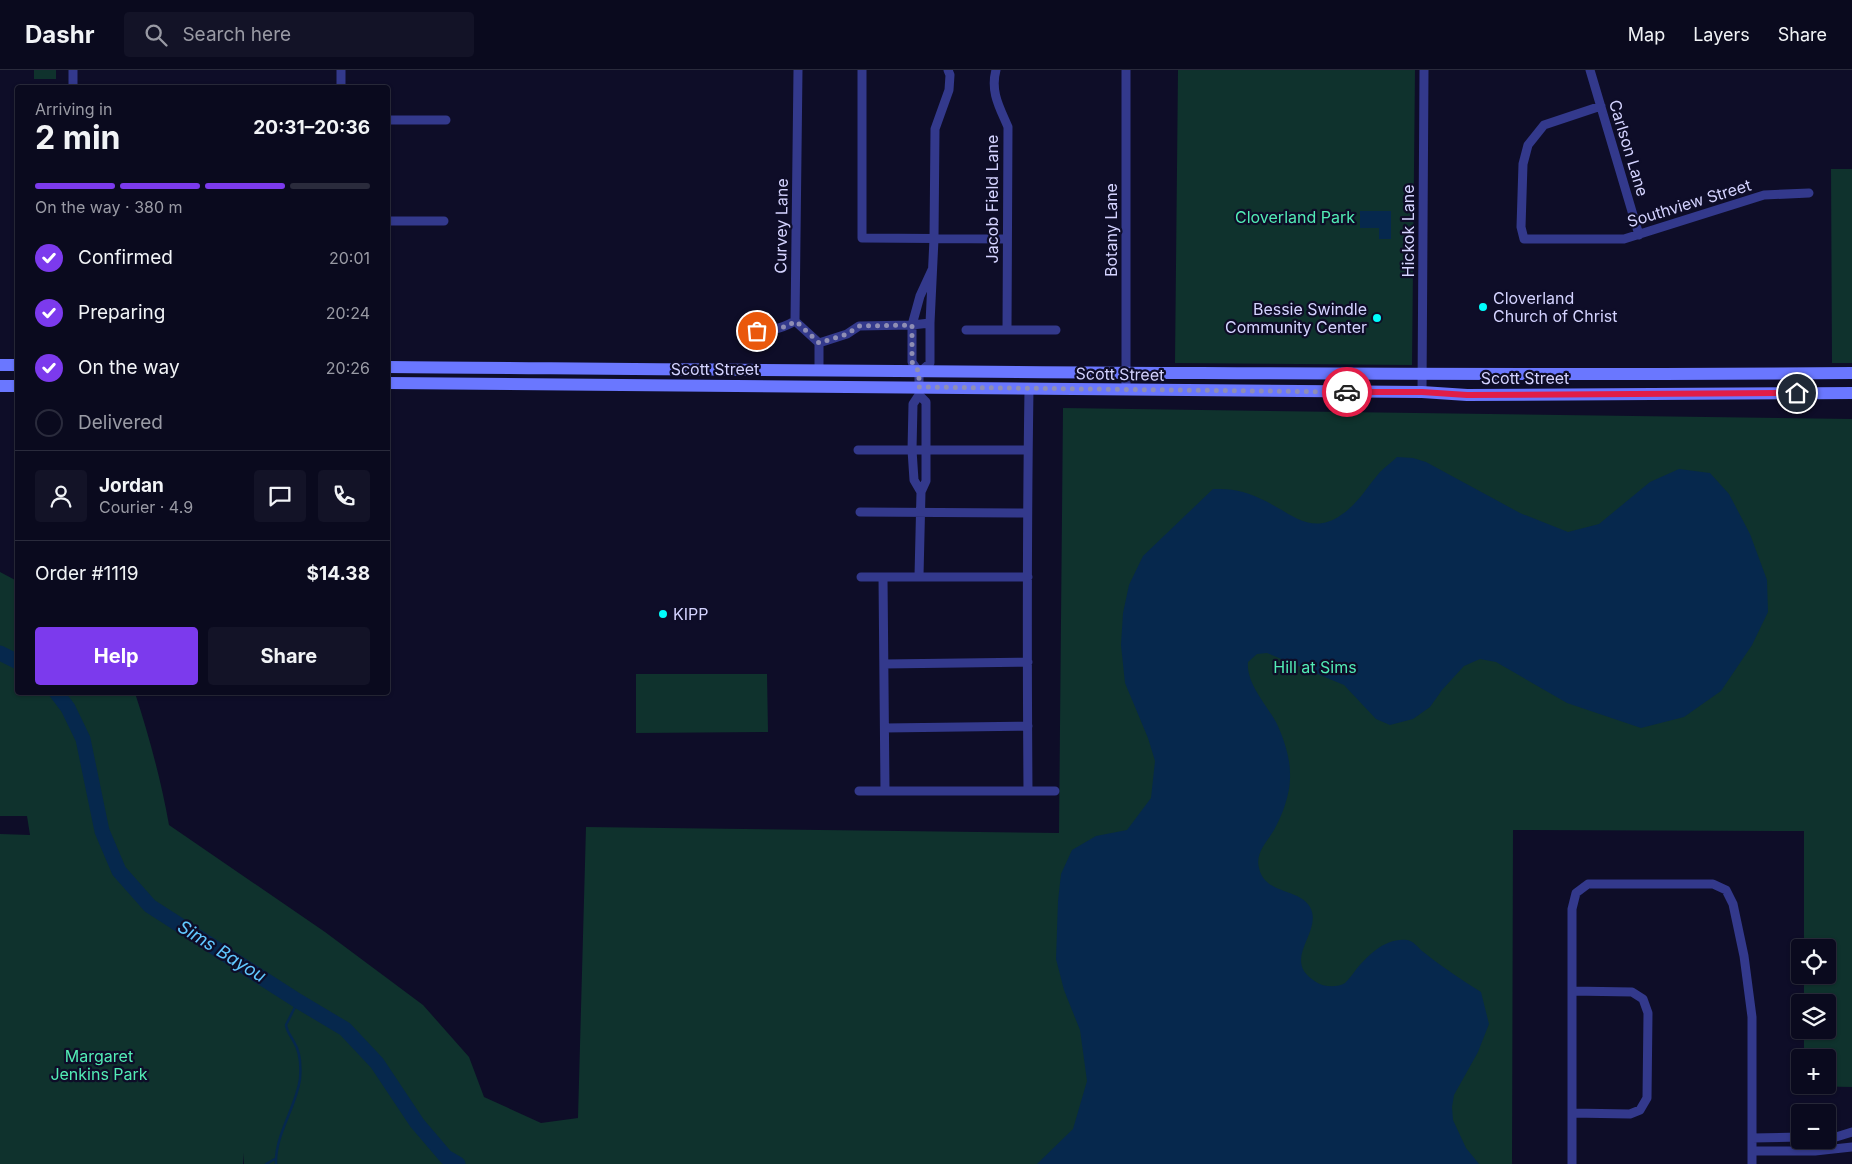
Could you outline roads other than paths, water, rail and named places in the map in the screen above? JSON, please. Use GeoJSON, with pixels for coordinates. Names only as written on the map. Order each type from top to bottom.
{"type":"FeatureCollection","features":[{"type":"Feature","properties":{"kind":"main road"},"geometry":{"type":"LineString","coordinates":[[0,365],[15,365]]}},
{"type":"Feature","properties":{"kind":"main road","name":"Scott Street"},"geometry":{"type":"LineString","coordinates":[[390,367],[1422,375],[1852,372]]}},
{"type":"Feature","properties":{"kind":"main road"},"geometry":{"type":"LineString","coordinates":[[606,369],[606,385]]}},
{"type":"Feature","properties":{"kind":"main road"},"geometry":{"type":"LineString","coordinates":[[740,370],[740,386]]}},
{"type":"Feature","properties":{"kind":"main road"},"geometry":{"type":"LineString","coordinates":[[1797,373],[1797,393]]}},
{"type":"Feature","properties":{"kind":"main road"},"geometry":{"type":"LineString","coordinates":[[1273,374],[1273,391]]}},
{"type":"Feature","properties":{"kind":"main road","name":"Scott Street"},"geometry":{"type":"LineString","coordinates":[[390,383],[740,386],[919,391],[1029,389],[1422,392],[1467,395],[1852,393]]}},
{"type":"Feature","properties":{"kind":"main road"},"geometry":{"type":"LineString","coordinates":[[0,386],[15,386]]}},
{"type":"Feature","properties":{"kind":"street"},"geometry":{"type":"LineString","coordinates":[[73,85],[74,70]]}},
{"type":"Feature","properties":{"kind":"street"},"geometry":{"type":"LineString","coordinates":[[341,70],[341,85]]}},
{"type":"Feature","properties":{"kind":"street","name":"Curvey Lane"},"geometry":{"type":"LineString","coordinates":[[796,321],[798,70]]}},
{"type":"Feature","properties":{"kind":"street"},"geometry":{"type":"LineString","coordinates":[[862,70],[862,238],[1007,239]]}},
{"type":"Feature","properties":{"kind":"street"},"geometry":{"type":"LineString","coordinates":[[919,372],[930,363],[935,129],[949,90],[950,76],[948,70]]}},
{"type":"Feature","properties":{"kind":"street","name":"Jacob Field Lane"},"geometry":{"type":"LineString","coordinates":[[996,70],[994,94],[1008,127],[1007,330]]}},
{"type":"Feature","properties":{"kind":"street","name":"Botany Lane"},"geometry":{"type":"LineString","coordinates":[[1126,70],[1126,390]]}},
{"type":"Feature","properties":{"kind":"street","name":"Hickok Lane"},"geometry":{"type":"LineString","coordinates":[[1422,392],[1424,70]]}},
{"type":"Feature","properties":{"kind":"street","name":"Carlson Lane"},"geometry":{"type":"LineString","coordinates":[[1590,70],[1639,235]]}},
{"type":"Feature","properties":{"kind":"street","name":"Southview Street"},"geometry":{"type":"LineString","coordinates":[[1601,106],[1544,124],[1528,145],[1523,164],[1521,227],[1524,239],[1624,239],[1764,195],[1809,193]]}},
{"type":"Feature","properties":{"kind":"street"},"geometry":{"type":"LineString","coordinates":[[390,120],[446,120]]}},
{"type":"Feature","properties":{"kind":"street"},"geometry":{"type":"LineString","coordinates":[[390,221],[444,221]]}},
{"type":"Feature","properties":{"kind":"street"},"geometry":{"type":"LineString","coordinates":[[921,492],[914,480],[912,450],[913,404],[919,391],[919,372],[912,362],[912,325],[920,296],[932,270]]}},
{"type":"Feature","properties":{"kind":"street"},"geometry":{"type":"LineString","coordinates":[[742,331],[772,331],[784,328],[796,321],[819,343],[819,371]]}},
{"type":"Feature","properties":{"kind":"street"},"geometry":{"type":"LineString","coordinates":[[819,343],[847,334],[859,326],[930,323]]}},
{"type":"Feature","properties":{"kind":"street"},"geometry":{"type":"LineString","coordinates":[[966,330],[1056,330]]}},
{"type":"Feature","properties":{"kind":"street"},"geometry":{"type":"LineString","coordinates":[[1028,791],[1027,513],[1029,389]]}},
{"type":"Feature","properties":{"kind":"street"},"geometry":{"type":"LineString","coordinates":[[919,391],[926,402],[927,427],[926,480],[921,492],[919,576]]}},
{"type":"Feature","properties":{"kind":"street"},"geometry":{"type":"LineString","coordinates":[[912,427],[927,427]]}},
{"type":"Feature","properties":{"kind":"street"},"geometry":{"type":"LineString","coordinates":[[858,450],[1028,450]]}},
{"type":"Feature","properties":{"kind":"street"},"geometry":{"type":"LineString","coordinates":[[860,512],[1027,513]]}},
{"type":"Feature","properties":{"kind":"street"},"geometry":{"type":"LineString","coordinates":[[860,577],[1028,577]]}},
{"type":"Feature","properties":{"kind":"street"},"geometry":{"type":"LineString","coordinates":[[883,577],[886,791]]}},
{"type":"Feature","properties":{"kind":"street"},"geometry":{"type":"LineString","coordinates":[[884,664],[1028,662]]}},
{"type":"Feature","properties":{"kind":"street"},"geometry":{"type":"LineString","coordinates":[[885,728],[1028,726]]}},
{"type":"Feature","properties":{"kind":"street"},"geometry":{"type":"LineString","coordinates":[[859,791],[1054,791]]}},
{"type":"Feature","properties":{"kind":"street"},"geometry":{"type":"LineString","coordinates":[[1572,1164],[1572,909],[1576,893],[1588,884],[1713,884],[1726,890],[1733,904],[1744,956],[1752,1017],[1752,1164]]}},
{"type":"Feature","properties":{"kind":"street"},"geometry":{"type":"LineString","coordinates":[[1572,991],[1632,992],[1643,999],[1648,1013],[1648,1089],[1647,1098],[1640,1110],[1630,1114],[1572,1113]]}},
{"type":"Feature","properties":{"kind":"street"},"geometry":{"type":"LineString","coordinates":[[1836,1137],[1852,1132]]}},
{"type":"Feature","properties":{"kind":"street"},"geometry":{"type":"LineString","coordinates":[[1752,1138],[1791,1138]]}},
{"type":"Feature","properties":{"kind":"street"},"geometry":{"type":"LineString","coordinates":[[1752,1150],[1815,1151],[1852,1147]]}},
{"type":"Feature","properties":{"kind":"water"},"geometry":{"type":"Polygon","coordinates":[[[1360,211],[1391,211],[1391,239],[1379,239],[1379,228],[1360,228],[1360,211]]]}},
{"type":"Feature","properties":{"kind":"water"},"geometry":{"type":"Polygon","coordinates":[[[1397,457],[1413,458],[1426,462],[1520,513],[1568,532],[1599,524],[1650,482],[1679,469],[1710,473],[1729,494],[1750,534],[1767,580],[1768,612],[1752,645],[1721,691],[1684,717],[1641,728],[1567,703],[1496,662],[1480,659],[1464,666],[1442,690],[1430,707],[1413,719],[1390,725],[1376,719],[1344,685],[1267,653],[1257,654],[1248,662],[1250,678],[1279,728],[1284,740],[1290,767],[1288,795],[1283,810],[1260,853],[1258,863],[1262,877],[1275,887],[1305,901],[1310,907],[1313,916],[1312,926],[1304,946],[1301,965],[1306,973],[1319,984],[1326,986],[1342,985],[1378,949],[1391,942],[1407,940],[1481,992],[1489,1024],[1478,1052],[1454,1095],[1452,1107],[1453,1120],[1466,1148],[1479,1164],[1037,1164],[1073,1129],[1087,1081],[1080,1030],[1064,990],[1056,959],[1061,874],[1072,850],[1096,836],[1127,830],[1151,798],[1155,761],[1148,738],[1125,683],[1121,645],[1123,613],[1129,585],[1143,556],[1213,489],[1243,492],[1271,504],[1300,520],[1309,523],[1319,523],[1330,521],[1347,511],[1380,472],[1397,457]]]}},
{"type":"Feature","properties":{"kind":"waterway","name":"Sims Bayou"},"geometry":{"type":"LineString","coordinates":[[0,653],[15,660]]}},
{"type":"Feature","properties":{"kind":"waterway","name":"Sims Bayou"},"geometry":{"type":"LineString","coordinates":[[58,695],[68,708],[83,739],[102,831],[119,871],[150,906],[345,1029],[377,1063],[417,1123],[446,1157],[458,1164]]}},
{"type":"Feature","properties":{"kind":"waterway"},"geometry":{"type":"LineString","coordinates":[[276,1164],[279,1142],[298,1090],[300,1079],[299,1055],[286,1025],[298,1001]]}},
{"type":"Feature","properties":{"kind":"waterway"},"geometry":{"type":"LineString","coordinates":[[266,1164],[275,1159]]}},
{"type":"Feature","properties":{"kind":"place","name":"Cloverland Church of Christ"},"geometry":{"type":"Point","coordinates":[1483,307]}},
{"type":"Feature","properties":{"kind":"place","name":"Bessie Swindle Community Center"},"geometry":{"type":"Point","coordinates":[1377,318]}},
{"type":"Feature","properties":{"kind":"place","name":"KIPP"},"geometry":{"type":"Point","coordinates":[663,614]}},
{"type":"Feature","properties":{"kind":"park label","name":"Cloverland Park"},"geometry":{"type":"Point","coordinates":[1295,217]}},
{"type":"Feature","properties":{"kind":"park label","name":"Hill at Sims"},"geometry":{"type":"Point","coordinates":[1315,667]}},
{"type":"Feature","properties":{"kind":"park label","name":"Margaret Jenkins Park"},"geometry":{"type":"Point","coordinates":[99,1065]}}]}
